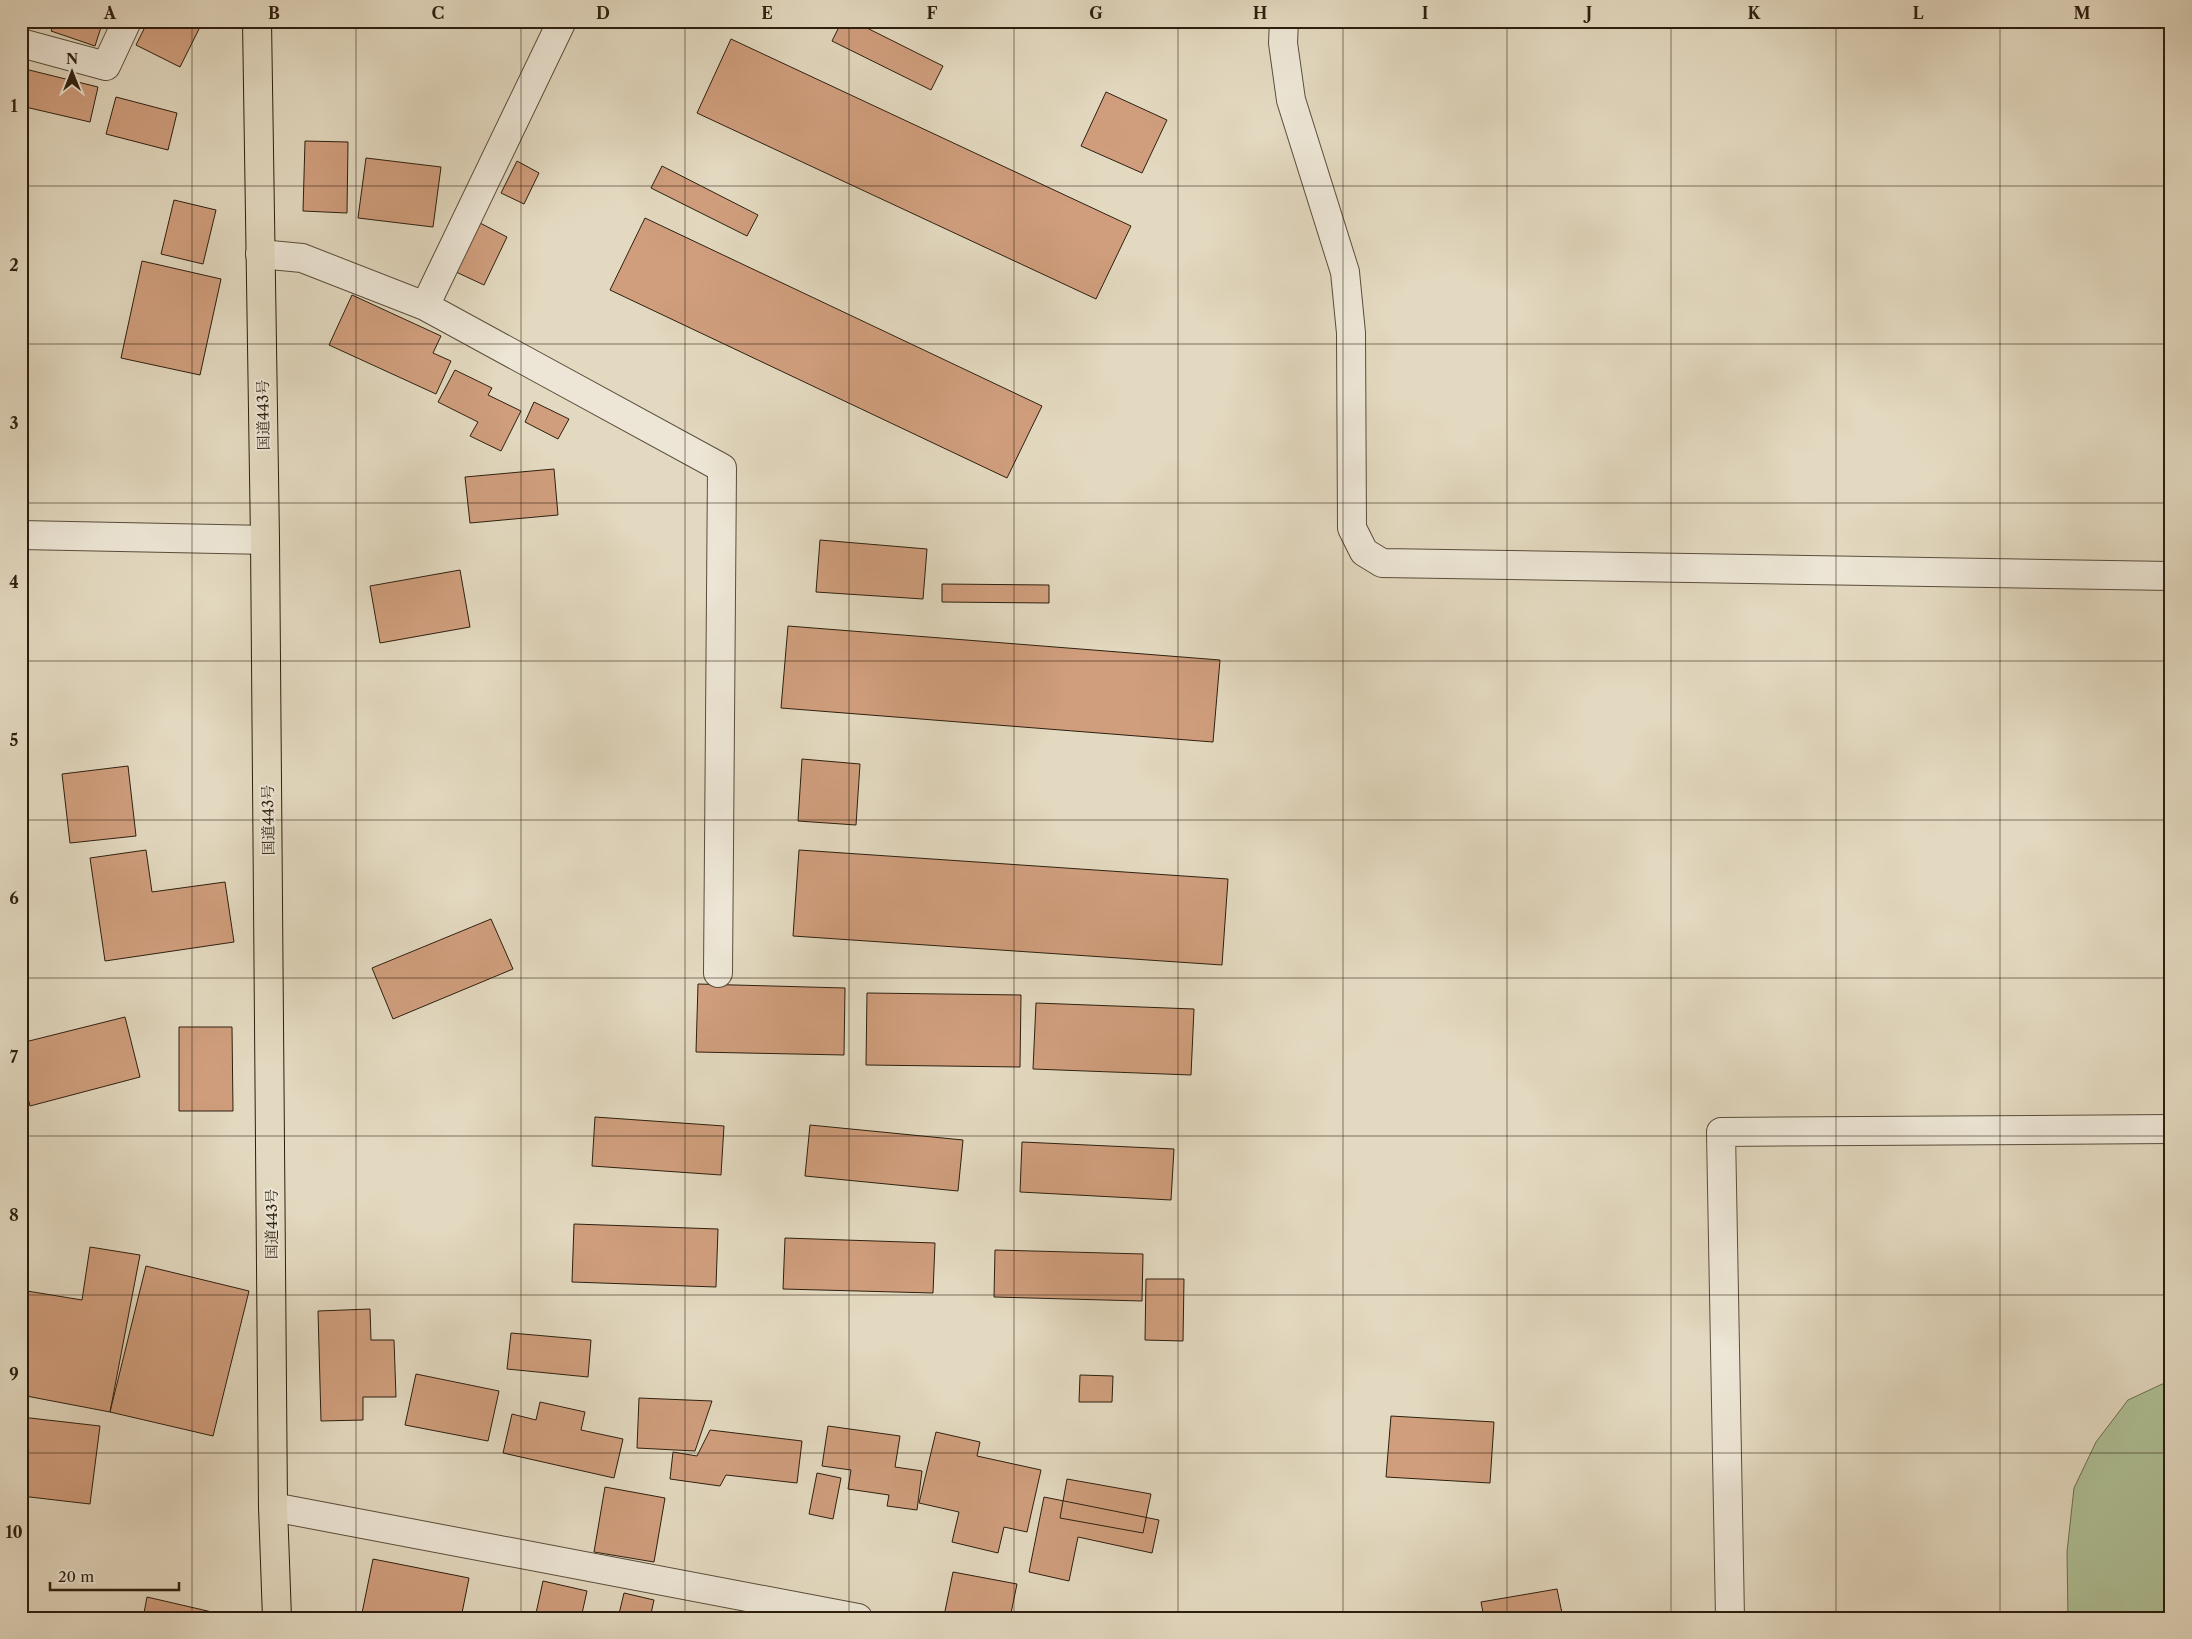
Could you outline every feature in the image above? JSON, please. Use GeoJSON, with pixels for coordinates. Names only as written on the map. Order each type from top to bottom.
{"type":"FeatureCollection","features":[{"type":"Feature","properties":{"kind":"highway","name":"国道443号"},"geometry":{"type":"LineString","coordinates":[[257,21],[265,540],[273,1507],[277,1618]]}},
{"type":"Feature","properties":{"kind":"street"},"geometry":{"type":"LineString","coordinates":[[21,43],[106,66],[127,21]]}},
{"type":"Feature","properties":{"kind":"street"},"geometry":{"type":"LineString","coordinates":[[425,306],[562,21]]}},
{"type":"Feature","properties":{"kind":"street"},"geometry":{"type":"LineString","coordinates":[[1284,21],[1283,43],[1291,100],[1345,272],[1351,333],[1352,528],[1364,552],[1382,563],[2171,576]]}},
{"type":"Feature","properties":{"kind":"street"},"geometry":{"type":"LineString","coordinates":[[260,254],[302,258],[425,306],[722,468],[718,973]]}},
{"type":"Feature","properties":{"kind":"street"},"geometry":{"type":"LineString","coordinates":[[21,535],[265,540]]}},
{"type":"Feature","properties":{"kind":"street"},"geometry":{"type":"LineString","coordinates":[[1730,1618],[1721,1132],[2171,1129]]}},
{"type":"Feature","properties":{"kind":"street"},"geometry":{"type":"LineString","coordinates":[[273,1507],[858,1618]]}},
{"type":"Feature","properties":{"kind":"green space"},"geometry":{"type":"Polygon","coordinates":[[[2171,1380],[2171,1618],[2068,1618],[2067,1552],[2074,1488],[2096,1442],[2128,1400],[2171,1380]]]}},
{"type":"Feature","properties":{"kind":"building"},"geometry":{"type":"Polygon","coordinates":[[[55,21],[103,21],[95,46],[51,31],[55,21]]]}},
{"type":"Feature","properties":{"kind":"building"},"geometry":{"type":"Polygon","coordinates":[[[148,21],[203,21],[180,67],[136,45],[148,21]]]}},
{"type":"Feature","properties":{"kind":"building"},"geometry":{"type":"Polygon","coordinates":[[[842,21],[853,21],[943,66],[931,90],[832,41],[842,21]]]}},
{"type":"Feature","properties":{"kind":"building"},"geometry":{"type":"Polygon","coordinates":[[[731,39],[1131,226],[1096,299],[697,113],[731,39]]]}},
{"type":"Feature","properties":{"kind":"building"},"geometry":{"type":"Polygon","coordinates":[[[21,68],[98,87],[90,122],[21,106],[21,68]]]}},
{"type":"Feature","properties":{"kind":"building"},"geometry":{"type":"Polygon","coordinates":[[[1106,92],[1167,120],[1142,173],[1081,146],[1106,92]]]}},
{"type":"Feature","properties":{"kind":"building"},"geometry":{"type":"Polygon","coordinates":[[[116,97],[177,113],[168,150],[106,134],[116,97]]]}},
{"type":"Feature","properties":{"kind":"building"},"geometry":{"type":"Polygon","coordinates":[[[305,141],[348,142],[347,213],[303,211],[305,141]]]}},
{"type":"Feature","properties":{"kind":"building"},"geometry":{"type":"Polygon","coordinates":[[[366,158],[441,167],[433,227],[358,218],[366,158]]]}},
{"type":"Feature","properties":{"kind":"building"},"geometry":{"type":"Polygon","coordinates":[[[517,161],[539,173],[524,204],[501,193],[517,161]]]}},
{"type":"Feature","properties":{"kind":"building"},"geometry":{"type":"Polygon","coordinates":[[[662,166],[758,215],[747,236],[651,188],[662,166]]]}},
{"type":"Feature","properties":{"kind":"building"},"geometry":{"type":"Polygon","coordinates":[[[174,200],[216,210],[203,264],[161,254],[174,200]]]}},
{"type":"Feature","properties":{"kind":"building"},"geometry":{"type":"Polygon","coordinates":[[[645,218],[1042,406],[1007,478],[610,290],[645,218]]]}},
{"type":"Feature","properties":{"kind":"building"},"geometry":{"type":"Polygon","coordinates":[[[480,223],[507,237],[484,285],[456,272],[480,223]]]}},
{"type":"Feature","properties":{"kind":"building"},"geometry":{"type":"Polygon","coordinates":[[[142,261],[221,279],[200,375],[121,358],[142,261]]]}},
{"type":"Feature","properties":{"kind":"building"},"geometry":{"type":"Polygon","coordinates":[[[352,295],[441,336],[433,353],[451,361],[436,394],[329,345],[352,295]]]}},
{"type":"Feature","properties":{"kind":"building"},"geometry":{"type":"Polygon","coordinates":[[[455,370],[492,388],[488,395],[521,411],[501,451],[470,436],[478,422],[438,402],[455,370]]]}},
{"type":"Feature","properties":{"kind":"building"},"geometry":{"type":"Polygon","coordinates":[[[534,402],[569,419],[558,439],[525,422],[534,402]]]}},
{"type":"Feature","properties":{"kind":"building"},"geometry":{"type":"Polygon","coordinates":[[[554,469],[558,515],[470,523],[465,477],[554,469]]]}},
{"type":"Feature","properties":{"kind":"building"},"geometry":{"type":"Polygon","coordinates":[[[820,540],[927,549],[923,599],[816,592],[820,540]]]}},
{"type":"Feature","properties":{"kind":"building"},"geometry":{"type":"Polygon","coordinates":[[[460,570],[470,627],[380,643],[370,586],[460,570]]]}},
{"type":"Feature","properties":{"kind":"building"},"geometry":{"type":"Polygon","coordinates":[[[942,584],[1049,585],[1049,603],[942,602],[942,584]]]}},
{"type":"Feature","properties":{"kind":"building"},"geometry":{"type":"Polygon","coordinates":[[[788,626],[1220,660],[1213,742],[781,708],[788,626]]]}},
{"type":"Feature","properties":{"kind":"building"},"geometry":{"type":"Polygon","coordinates":[[[802,759],[860,764],[856,825],[798,821],[802,759]]]}},
{"type":"Feature","properties":{"kind":"building"},"geometry":{"type":"Polygon","coordinates":[[[128,766],[136,836],[70,843],[62,774],[128,766]]]}},
{"type":"Feature","properties":{"kind":"building"},"geometry":{"type":"Polygon","coordinates":[[[146,850],[152,892],[225,882],[234,942],[105,961],[90,858],[146,850]]]}},
{"type":"Feature","properties":{"kind":"building"},"geometry":{"type":"Polygon","coordinates":[[[799,850],[1228,879],[1222,965],[793,936],[799,850]]]}},
{"type":"Feature","properties":{"kind":"building"},"geometry":{"type":"Polygon","coordinates":[[[491,919],[513,969],[393,1019],[372,968],[491,919]]]}},
{"type":"Feature","properties":{"kind":"building"},"geometry":{"type":"Polygon","coordinates":[[[698,984],[845,988],[844,1055],[696,1052],[698,984]]]}},
{"type":"Feature","properties":{"kind":"building"},"geometry":{"type":"Polygon","coordinates":[[[867,993],[1021,995],[1020,1067],[866,1065],[867,993]]]}},
{"type":"Feature","properties":{"kind":"building"},"geometry":{"type":"Polygon","coordinates":[[[1036,1003],[1194,1009],[1191,1075],[1033,1069],[1036,1003]]]}},
{"type":"Feature","properties":{"kind":"building"},"geometry":{"type":"Polygon","coordinates":[[[125,1017],[140,1077],[30,1106],[21,1071],[21,1043],[125,1017]]]}},
{"type":"Feature","properties":{"kind":"building"},"geometry":{"type":"Polygon","coordinates":[[[179,1027],[232,1027],[233,1111],[179,1111],[179,1027]]]}},
{"type":"Feature","properties":{"kind":"building"},"geometry":{"type":"Polygon","coordinates":[[[595,1117],[724,1126],[721,1175],[592,1166],[595,1117]]]}},
{"type":"Feature","properties":{"kind":"building"},"geometry":{"type":"Polygon","coordinates":[[[810,1125],[963,1140],[958,1191],[805,1176],[810,1125]]]}},
{"type":"Feature","properties":{"kind":"building"},"geometry":{"type":"Polygon","coordinates":[[[1022,1142],[1174,1149],[1171,1200],[1020,1192],[1022,1142]]]}},
{"type":"Feature","properties":{"kind":"building"},"geometry":{"type":"Polygon","coordinates":[[[574,1224],[718,1229],[716,1287],[572,1282],[574,1224]]]}},
{"type":"Feature","properties":{"kind":"building"},"geometry":{"type":"Polygon","coordinates":[[[785,1238],[935,1243],[933,1293],[783,1289],[785,1238]]]}},
{"type":"Feature","properties":{"kind":"building"},"geometry":{"type":"Polygon","coordinates":[[[90,1247],[140,1255],[110,1412],[21,1395],[21,1290],[82,1300],[90,1247]]]}},
{"type":"Feature","properties":{"kind":"building"},"geometry":{"type":"Polygon","coordinates":[[[995,1250],[1143,1254],[1142,1301],[994,1297],[995,1250]]]}},
{"type":"Feature","properties":{"kind":"building"},"geometry":{"type":"Polygon","coordinates":[[[146,1266],[249,1291],[213,1436],[110,1412],[146,1266]]]}},
{"type":"Feature","properties":{"kind":"building"},"geometry":{"type":"Polygon","coordinates":[[[1146,1279],[1184,1279],[1183,1341],[1145,1340],[1146,1279]]]}},
{"type":"Feature","properties":{"kind":"building"},"geometry":{"type":"Polygon","coordinates":[[[370,1309],[371,1340],[394,1340],[396,1397],[363,1397],[363,1420],[321,1421],[318,1311],[370,1309]]]}},
{"type":"Feature","properties":{"kind":"building"},"geometry":{"type":"Polygon","coordinates":[[[511,1333],[591,1340],[588,1377],[507,1369],[511,1333]]]}},
{"type":"Feature","properties":{"kind":"building"},"geometry":{"type":"Polygon","coordinates":[[[416,1374],[499,1391],[488,1441],[405,1425],[416,1374]]]}},
{"type":"Feature","properties":{"kind":"building"},"geometry":{"type":"Polygon","coordinates":[[[1080,1375],[1113,1376],[1112,1402],[1079,1402],[1080,1375]]]}},
{"type":"Feature","properties":{"kind":"building"},"geometry":{"type":"Polygon","coordinates":[[[639,1398],[712,1401],[695,1451],[637,1448],[639,1398]]]}},
{"type":"Feature","properties":{"kind":"building"},"geometry":{"type":"Polygon","coordinates":[[[540,1402],[585,1412],[581,1430],[623,1439],[614,1478],[503,1453],[512,1414],[536,1420],[540,1402]]]}},
{"type":"Feature","properties":{"kind":"building"},"geometry":{"type":"Polygon","coordinates":[[[1391,1416],[1494,1422],[1490,1483],[1386,1477],[1391,1416]]]}},
{"type":"Feature","properties":{"kind":"building"},"geometry":{"type":"Polygon","coordinates":[[[21,1417],[100,1426],[90,1504],[21,1496],[21,1417]]]}},
{"type":"Feature","properties":{"kind":"building"},"geometry":{"type":"Polygon","coordinates":[[[828,1426],[900,1436],[895,1467],[922,1471],[917,1510],[887,1506],[889,1495],[848,1489],[851,1470],[822,1466],[828,1426]]]}},
{"type":"Feature","properties":{"kind":"building"},"geometry":{"type":"Polygon","coordinates":[[[710,1430],[802,1441],[797,1483],[726,1475],[720,1486],[670,1479],[673,1452],[697,1456],[710,1430]]]}},
{"type":"Feature","properties":{"kind":"building"},"geometry":{"type":"Polygon","coordinates":[[[936,1432],[980,1442],[977,1456],[1041,1470],[1027,1532],[1004,1527],[998,1553],[952,1542],[959,1512],[919,1503],[936,1432]]]}},
{"type":"Feature","properties":{"kind":"building"},"geometry":{"type":"Polygon","coordinates":[[[817,1473],[841,1478],[833,1519],[809,1514],[817,1473]]]}},
{"type":"Feature","properties":{"kind":"building"},"geometry":{"type":"Polygon","coordinates":[[[1067,1479],[1151,1494],[1143,1533],[1060,1518],[1067,1479]]]}},
{"type":"Feature","properties":{"kind":"building"},"geometry":{"type":"Polygon","coordinates":[[[605,1487],[665,1498],[654,1562],[594,1552],[605,1487]]]}},
{"type":"Feature","properties":{"kind":"building"},"geometry":{"type":"Polygon","coordinates":[[[1044,1497],[1159,1520],[1152,1553],[1078,1537],[1069,1581],[1029,1572],[1044,1497]]]}},
{"type":"Feature","properties":{"kind":"building"},"geometry":{"type":"Polygon","coordinates":[[[373,1559],[469,1578],[461,1618],[361,1618],[373,1559]]]}},
{"type":"Feature","properties":{"kind":"building"},"geometry":{"type":"Polygon","coordinates":[[[953,1572],[1017,1584],[1010,1618],[944,1616],[953,1572]]]}},
{"type":"Feature","properties":{"kind":"building"},"geometry":{"type":"Polygon","coordinates":[[[543,1581],[587,1591],[581,1618],[535,1618],[543,1581]]]}},
{"type":"Feature","properties":{"kind":"building"},"geometry":{"type":"Polygon","coordinates":[[[1557,1589],[1563,1618],[1484,1618],[1481,1602],[1557,1589]]]}},
{"type":"Feature","properties":{"kind":"building"},"geometry":{"type":"Polygon","coordinates":[[[624,1593],[654,1600],[650,1618],[618,1618],[624,1593]]]}},
{"type":"Feature","properties":{"kind":"building"},"geometry":{"type":"Polygon","coordinates":[[[147,1597],[238,1618],[143,1618],[147,1597]]]}}]}
